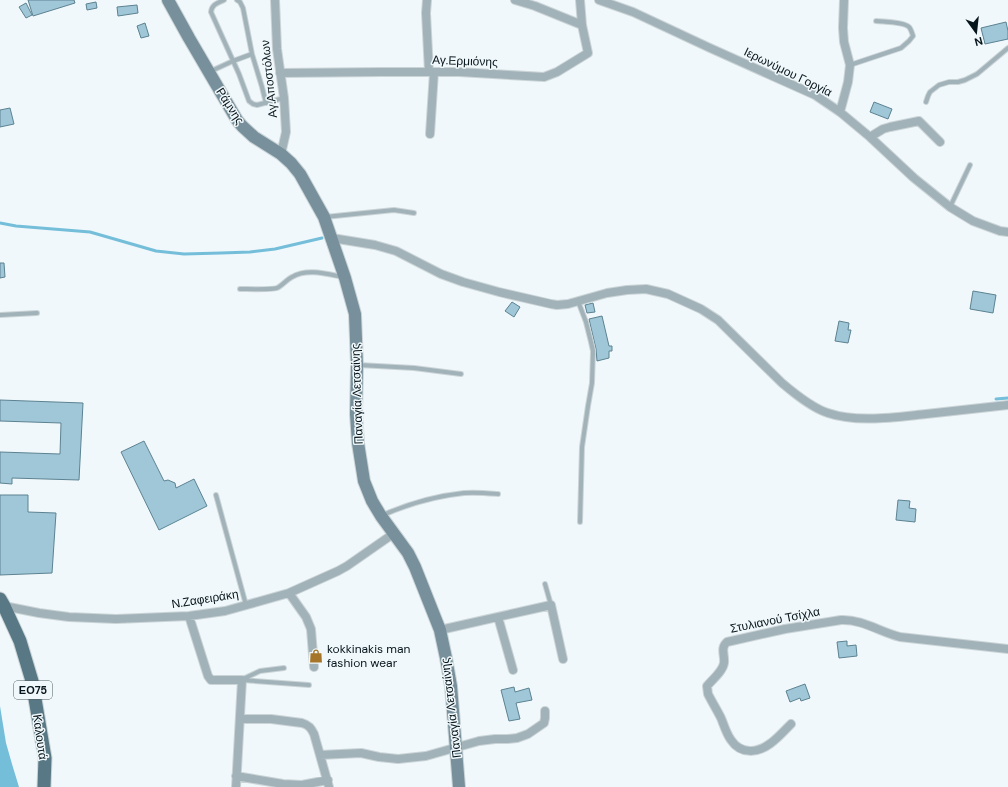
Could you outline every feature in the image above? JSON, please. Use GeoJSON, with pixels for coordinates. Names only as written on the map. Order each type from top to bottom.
{"type":"FeatureCollection","features":[{"type":"Feature","properties":{"kind":"main road","name":"Ράμνης"},"geometry":{"type":"LineString","coordinates":[[168,0],[230,110],[254,137],[281,154],[300,174],[324,217],[332,238]]}},
{"type":"Feature","properties":{"kind":"main road","name":"Παναγία Λετσαίνης"},"geometry":{"type":"LineString","coordinates":[[332,238],[345,278],[354,314],[357,365],[356,414],[363,477],[367,490],[380,516],[408,553],[440,630],[451,686],[459,787]]}},
{"type":"Feature","properties":{"kind":"main road","name":"Καλουτά"},"geometry":{"type":"LineString","coordinates":[[2,602],[20,640],[32,681],[45,758],[44,787]]}},
{"type":"Feature","properties":{"kind":"street","name":"Αγ.Αποστόλων"},"geometry":{"type":"LineString","coordinates":[[275,0],[277,49],[284,98],[286,132],[281,154]]}},
{"type":"Feature","properties":{"kind":"street"},"geometry":{"type":"LineString","coordinates":[[426,0],[431,72],[430,134]]}},
{"type":"Feature","properties":{"kind":"street"},"geometry":{"type":"LineString","coordinates":[[515,0],[535,6],[582,25]]}},
{"type":"Feature","properties":{"kind":"street","name":"Αγ.Ερμιόνης"},"geometry":{"type":"LineString","coordinates":[[280,74],[459,72],[544,77],[557,72],[588,53],[582,25],[580,0]]}},
{"type":"Feature","properties":{"kind":"street","name":"Ιερωνύμου Γοργία"},"geometry":{"type":"LineString","coordinates":[[599,0],[633,12],[815,95],[840,112],[870,137],[914,178],[950,206],[973,221],[1000,231],[1008,232]]}},
{"type":"Feature","properties":{"kind":"street"},"geometry":{"type":"LineString","coordinates":[[840,112],[848,82],[850,65],[842,28],[844,0]]}},
{"type":"Feature","properties":{"kind":"street"},"geometry":{"type":"LineString","coordinates":[[870,137],[883,129],[919,121],[940,142]]}},
{"type":"Feature","properties":{"kind":"street"},"geometry":{"type":"LineString","coordinates":[[332,238],[375,245],[396,251],[441,274],[463,282],[551,304],[568,304],[607,293],[640,289],[653,290],[668,294],[701,309],[718,320],[786,387],[799,397],[828,414],[852,417],[884,418],[1008,405]]}},
{"type":"Feature","properties":{"kind":"street","name":"Ν.Ζαφειράκη"},"geometry":{"type":"LineString","coordinates":[[2,602],[39,613],[91,619],[189,616],[225,611],[289,593],[338,571],[393,534]]}},
{"type":"Feature","properties":{"kind":"street"},"geometry":{"type":"LineString","coordinates":[[289,593],[306,617],[311,629],[314,667]]}},
{"type":"Feature","properties":{"kind":"street"},"geometry":{"type":"LineString","coordinates":[[440,630],[551,605],[563,658]]}},
{"type":"Feature","properties":{"kind":"street"},"geometry":{"type":"LineString","coordinates":[[189,616],[208,676],[211,680],[242,680],[236,787]]}},
{"type":"Feature","properties":{"kind":"street"},"geometry":{"type":"LineString","coordinates":[[498,616],[513,670]]}},
{"type":"Feature","properties":{"kind":"street","name":"Στυλιανού Τσίχλα"},"geometry":{"type":"LineString","coordinates":[[791,724],[770,744],[760,749],[744,751],[737,748],[731,742],[707,690],[707,686],[724,664],[723,648],[727,642],[785,629],[848,620],[865,624],[900,638],[1008,650]]}},
{"type":"Feature","properties":{"kind":"street"},"geometry":{"type":"LineString","coordinates":[[320,755],[361,753],[379,758],[398,759],[426,756],[479,741],[517,738],[528,734],[544,723],[545,711]]}},
{"type":"Feature","properties":{"kind":"street"},"geometry":{"type":"LineString","coordinates":[[236,776],[283,786],[302,786],[329,783],[314,734],[311,728],[307,725],[271,719],[240,719]]}},
{"type":"Feature","properties":{"kind":"lane"},"geometry":{"type":"LineString","coordinates":[[224,0],[215,4],[211,12],[249,101],[257,105],[284,98]]}},
{"type":"Feature","properties":{"kind":"lane"},"geometry":{"type":"LineString","coordinates":[[237,0],[243,8],[252,54],[266,103]]}},
{"type":"Feature","properties":{"kind":"lane"},"geometry":{"type":"LineString","coordinates":[[850,65],[901,48],[912,36],[912,31],[908,26],[876,21]]}},
{"type":"Feature","properties":{"kind":"lane"},"geometry":{"type":"LineString","coordinates":[[926,102],[930,92],[939,85],[948,82],[958,82],[971,77],[1008,48]]}},
{"type":"Feature","properties":{"kind":"lane"},"geometry":{"type":"LineString","coordinates":[[209,72],[252,54]]}},
{"type":"Feature","properties":{"kind":"lane"},"geometry":{"type":"LineString","coordinates":[[950,206],[970,165]]}},
{"type":"Feature","properties":{"kind":"lane"},"geometry":{"type":"LineString","coordinates":[[324,217],[394,210],[414,213]]}},
{"type":"Feature","properties":{"kind":"lane"},"geometry":{"type":"LineString","coordinates":[[240,289],[276,288],[291,277],[309,273],[318,273],[345,278]]}},
{"type":"Feature","properties":{"kind":"lane"},"geometry":{"type":"LineString","coordinates":[[578,301],[592,342],[593,352],[592,383],[582,447],[580,522]]}},
{"type":"Feature","properties":{"kind":"lane"},"geometry":{"type":"LineString","coordinates":[[0,315],[36,313]]}},
{"type":"Feature","properties":{"kind":"lane"},"geometry":{"type":"LineString","coordinates":[[357,365],[414,368],[461,374]]}},
{"type":"Feature","properties":{"kind":"lane"},"geometry":{"type":"LineString","coordinates":[[380,516],[397,508],[430,499],[462,493],[498,494]]}},
{"type":"Feature","properties":{"kind":"lane"},"geometry":{"type":"LineString","coordinates":[[216,495],[246,605]]}},
{"type":"Feature","properties":{"kind":"lane"},"geometry":{"type":"LineString","coordinates":[[545,584],[551,605]]}},
{"type":"Feature","properties":{"kind":"lane"},"geometry":{"type":"LineString","coordinates":[[242,680],[260,671],[284,668]]}},
{"type":"Feature","properties":{"kind":"lane"},"geometry":{"type":"LineString","coordinates":[[242,680],[309,685]]}},
{"type":"Feature","properties":{"kind":"water"},"geometry":{"type":"Polygon","coordinates":[[[0,706],[6,743],[19,787],[0,787],[0,706]]]}},
{"type":"Feature","properties":{"kind":"building"},"geometry":{"type":"Polygon","coordinates":[[[28,0],[74,0],[75,3],[33,16],[28,0]]]}},
{"type":"Feature","properties":{"kind":"building"},"geometry":{"type":"Polygon","coordinates":[[[96,2],[97,8],[87,10],[86,4],[96,2]]]}},
{"type":"Feature","properties":{"kind":"building"},"geometry":{"type":"Polygon","coordinates":[[[26,3],[32,15],[26,18],[19,7],[26,3]]]}},
{"type":"Feature","properties":{"kind":"building"},"geometry":{"type":"Polygon","coordinates":[[[137,5],[138,13],[118,16],[117,7],[137,5]]]}},
{"type":"Feature","properties":{"kind":"building"},"geometry":{"type":"Polygon","coordinates":[[[1006,22],[1008,39],[985,44],[981,28],[1006,22]]]}},
{"type":"Feature","properties":{"kind":"building"},"geometry":{"type":"Polygon","coordinates":[[[145,23],[149,36],[141,38],[137,26],[145,23]]]}},
{"type":"Feature","properties":{"kind":"building"},"geometry":{"type":"Polygon","coordinates":[[[874,102],[892,109],[888,119],[870,112],[874,102]]]}},
{"type":"Feature","properties":{"kind":"building"},"geometry":{"type":"Polygon","coordinates":[[[10,108],[14,124],[0,127],[0,110],[10,108]]]}},
{"type":"Feature","properties":{"kind":"building"},"geometry":{"type":"Polygon","coordinates":[[[0,263],[4,263],[5,277],[0,278],[0,263]]]}},
{"type":"Feature","properties":{"kind":"building"},"geometry":{"type":"Polygon","coordinates":[[[973,291],[996,295],[993,313],[970,309],[973,291]]]}},
{"type":"Feature","properties":{"kind":"building"},"geometry":{"type":"Polygon","coordinates":[[[512,302],[520,307],[514,317],[505,311],[512,302]]]}},
{"type":"Feature","properties":{"kind":"building"},"geometry":{"type":"Polygon","coordinates":[[[593,303],[595,312],[587,313],[585,305],[593,303]]]}},
{"type":"Feature","properties":{"kind":"building"},"geometry":{"type":"Polygon","coordinates":[[[602,316],[609,346],[612,346],[612,351],[609,351],[609,358],[597,361],[596,349],[589,319],[602,316]]]}},
{"type":"Feature","properties":{"kind":"building"},"geometry":{"type":"Polygon","coordinates":[[[839,321],[849,323],[848,330],[851,330],[848,343],[835,341],[839,321]]]}},
{"type":"Feature","properties":{"kind":"building"},"geometry":{"type":"Polygon","coordinates":[[[0,400],[83,403],[79,480],[12,478],[12,484],[0,483],[0,452],[60,454],[61,423],[0,421],[0,400]]]}},
{"type":"Feature","properties":{"kind":"building"},"geometry":{"type":"Polygon","coordinates":[[[144,441],[164,481],[168,480],[175,483],[176,488],[194,479],[207,506],[159,530],[121,452],[144,441]]]}},
{"type":"Feature","properties":{"kind":"building"},"geometry":{"type":"Polygon","coordinates":[[[0,495],[28,495],[28,512],[56,513],[52,573],[0,575],[0,495]]]}},
{"type":"Feature","properties":{"kind":"building"},"geometry":{"type":"Polygon","coordinates":[[[898,500],[910,501],[909,508],[916,509],[915,522],[896,520],[898,500]]]}},
{"type":"Feature","properties":{"kind":"building"},"geometry":{"type":"Polygon","coordinates":[[[847,641],[847,646],[856,645],[857,656],[839,658],[837,642],[847,641]]]}},
{"type":"Feature","properties":{"kind":"building"},"geometry":{"type":"Polygon","coordinates":[[[805,684],[810,698],[801,701],[800,698],[790,702],[786,691],[805,684]]]}},
{"type":"Feature","properties":{"kind":"building"},"geometry":{"type":"Polygon","coordinates":[[[514,687],[515,692],[529,688],[532,700],[516,703],[520,719],[509,721],[501,690],[514,687]]]}},
{"type":"Feature","properties":{"kind":"waterway"},"geometry":{"type":"LineString","coordinates":[[0,223],[16,226],[90,232],[156,251],[184,254],[250,252],[275,249],[322,238]]}},
{"type":"Feature","properties":{"kind":"waterway"},"geometry":{"type":"LineString","coordinates":[[996,399],[1008,398]]}},
{"type":"Feature","properties":{"kind":"place","name":"kokkinakis man fashion wear"},"geometry":{"type":"Point","coordinates":[316,656]}}]}
